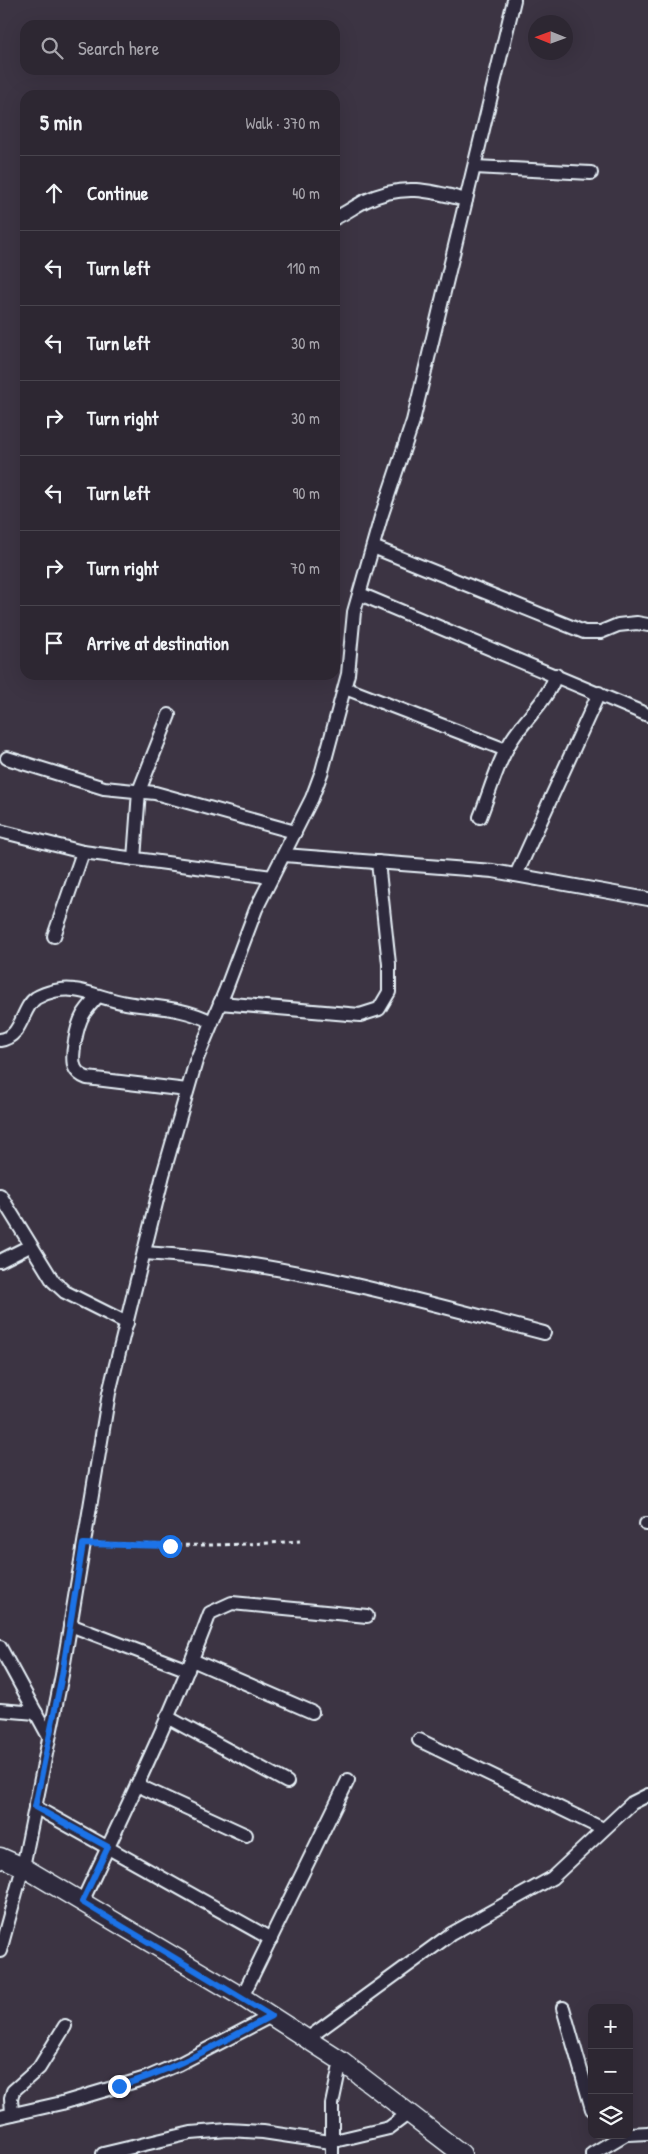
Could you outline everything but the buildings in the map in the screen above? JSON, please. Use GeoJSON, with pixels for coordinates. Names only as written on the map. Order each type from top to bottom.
{"type":"FeatureCollection","features":[{"type":"Feature","properties":{"kind":"street"},"geometry":{"type":"LineString","coordinates":[[0,1951],[23,1867],[49,1737],[109,1394],[163,1174],[196,1061],[256,909],[312,798],[319,780],[345,688],[354,612],[372,547],[413,421],[432,334],[475,167],[514,0]]}},
{"type":"Feature","properties":{"kind":"street"},"geometry":{"type":"LineString","coordinates":[[475,167],[591,173]]}},
{"type":"Feature","properties":{"kind":"street"},"geometry":{"type":"LineString","coordinates":[[340,215],[382,193],[406,189],[427,190],[466,200]]}},
{"type":"Feature","properties":{"kind":"street"},"geometry":{"type":"LineString","coordinates":[[372,547],[584,632],[601,632],[618,625],[637,623],[648,625]]}},
{"type":"Feature","properties":{"kind":"street"},"geometry":{"type":"LineString","coordinates":[[360,594],[648,715]]}},
{"type":"Feature","properties":{"kind":"street"},"geometry":{"type":"LineString","coordinates":[[480,817],[506,750],[514,736],[551,690],[556,675]]}},
{"type":"Feature","properties":{"kind":"street"},"geometry":{"type":"LineString","coordinates":[[345,688],[506,750]]}},
{"type":"Feature","properties":{"kind":"street"},"geometry":{"type":"LineString","coordinates":[[516,875],[599,693]]}},
{"type":"Feature","properties":{"kind":"street"},"geometry":{"type":"LineString","coordinates":[[134,859],[139,791],[169,715]]}},
{"type":"Feature","properties":{"kind":"street"},"geometry":{"type":"LineString","coordinates":[[7,758],[104,788],[155,793],[295,832]]}},
{"type":"Feature","properties":{"kind":"street"},"geometry":{"type":"LineString","coordinates":[[0,831],[63,849],[272,877]]}},
{"type":"Feature","properties":{"kind":"street"},"geometry":{"type":"LineString","coordinates":[[54,936],[83,852]]}},
{"type":"Feature","properties":{"kind":"street"},"geometry":{"type":"LineString","coordinates":[[284,855],[493,871],[648,899]]}},
{"type":"Feature","properties":{"kind":"street"},"geometry":{"type":"LineString","coordinates":[[220,1003],[360,1015],[379,1009],[389,992],[389,964],[378,862]]}},
{"type":"Feature","properties":{"kind":"street"},"geometry":{"type":"LineString","coordinates":[[0,1040],[16,1032],[33,1001],[38,997],[62,990],[73,990],[127,1003],[178,1009],[198,1015],[212,1022]]}},
{"type":"Feature","properties":{"kind":"street"},"geometry":{"type":"LineString","coordinates":[[98,996],[83,1015],[78,1026],[73,1054],[74,1068],[80,1075],[87,1078],[187,1090]]}},
{"type":"Feature","properties":{"kind":"street"},"geometry":{"type":"LineString","coordinates":[[0,1195],[53,1281],[66,1292],[126,1323]]}},
{"type":"Feature","properties":{"kind":"street"},"geometry":{"type":"LineString","coordinates":[[0,1261],[30,1246]]}},
{"type":"Feature","properties":{"kind":"street"},"geometry":{"type":"LineString","coordinates":[[144,1253],[215,1259],[299,1272],[384,1291],[544,1333]]}},
{"type":"Feature","properties":{"kind":"street"},"geometry":{"type":"LineString","coordinates":[[82,1902],[137,1785],[190,1665],[210,1613],[232,1603],[367,1616]]}},
{"type":"Feature","properties":{"kind":"street"},"geometry":{"type":"LineString","coordinates":[[70,1625],[190,1665],[312,1712]]}},
{"type":"Feature","properties":{"kind":"street"},"geometry":{"type":"LineString","coordinates":[[0,1647],[49,1737]]}},
{"type":"Feature","properties":{"kind":"street"},"geometry":{"type":"LineString","coordinates":[[0,1710],[36,1713]]}},
{"type":"Feature","properties":{"kind":"street"},"geometry":{"type":"LineString","coordinates":[[167,1717],[287,1782]]}},
{"type":"Feature","properties":{"kind":"street"},"geometry":{"type":"LineString","coordinates":[[419,1740],[603,1829]]}},
{"type":"Feature","properties":{"kind":"street"},"geometry":{"type":"LineString","coordinates":[[242,1997],[348,1780]]}},
{"type":"Feature","properties":{"kind":"street"},"geometry":{"type":"LineString","coordinates":[[137,1785],[246,1835]]}},
{"type":"Feature","properties":{"kind":"street"},"geometry":{"type":"LineString","coordinates":[[307,2039],[451,1934],[552,1878],[632,1803],[648,1796]]}},
{"type":"Feature","properties":{"kind":"street"},"geometry":{"type":"LineString","coordinates":[[35,1807],[271,1939]]}},
{"type":"Feature","properties":{"kind":"street"},"geometry":{"type":"LineString","coordinates":[[0,1857],[23,1867],[242,1997],[340,2061],[462,2154]]}},
{"type":"Feature","properties":{"kind":"street"},"geometry":{"type":"LineString","coordinates":[[562,2008],[588,2096]]}},
{"type":"Feature","properties":{"kind":"street"},"geometry":{"type":"LineString","coordinates":[[65,2026],[40,2068],[13,2091],[6,2115],[62,2103],[146,2078],[179,2064],[271,2016]]}},
{"type":"Feature","properties":{"kind":"street"},"geometry":{"type":"LineString","coordinates":[[331,2148],[332,2104],[340,2061]]}},
{"type":"Feature","properties":{"kind":"street"},"geometry":{"type":"LineString","coordinates":[[103,2154],[191,2133],[228,2130],[263,2132],[331,2148],[389,2128],[409,2113]]}},
{"type":"Feature","properties":{"kind":"street"},"geometry":{"type":"LineString","coordinates":[[633,2134],[648,2133]]}},
{"type":"Feature","properties":{"kind":"street"},"geometry":{"type":"LineString","coordinates":[[598,2145],[614,2139]]}},
{"type":"Feature","properties":{"kind":"path"},"geometry":{"type":"LineString","coordinates":[[83,1544],[238,1546],[300,1541]]}},
{"type":"Feature","properties":{"kind":"route"},"geometry":{"type":"LineString","coordinates":[[119,2086],[146,2078],[179,2064],[271,2016],[82,1902],[108,1847],[35,1807],[62,1675],[83,1544],[170,1546]]}}]}
